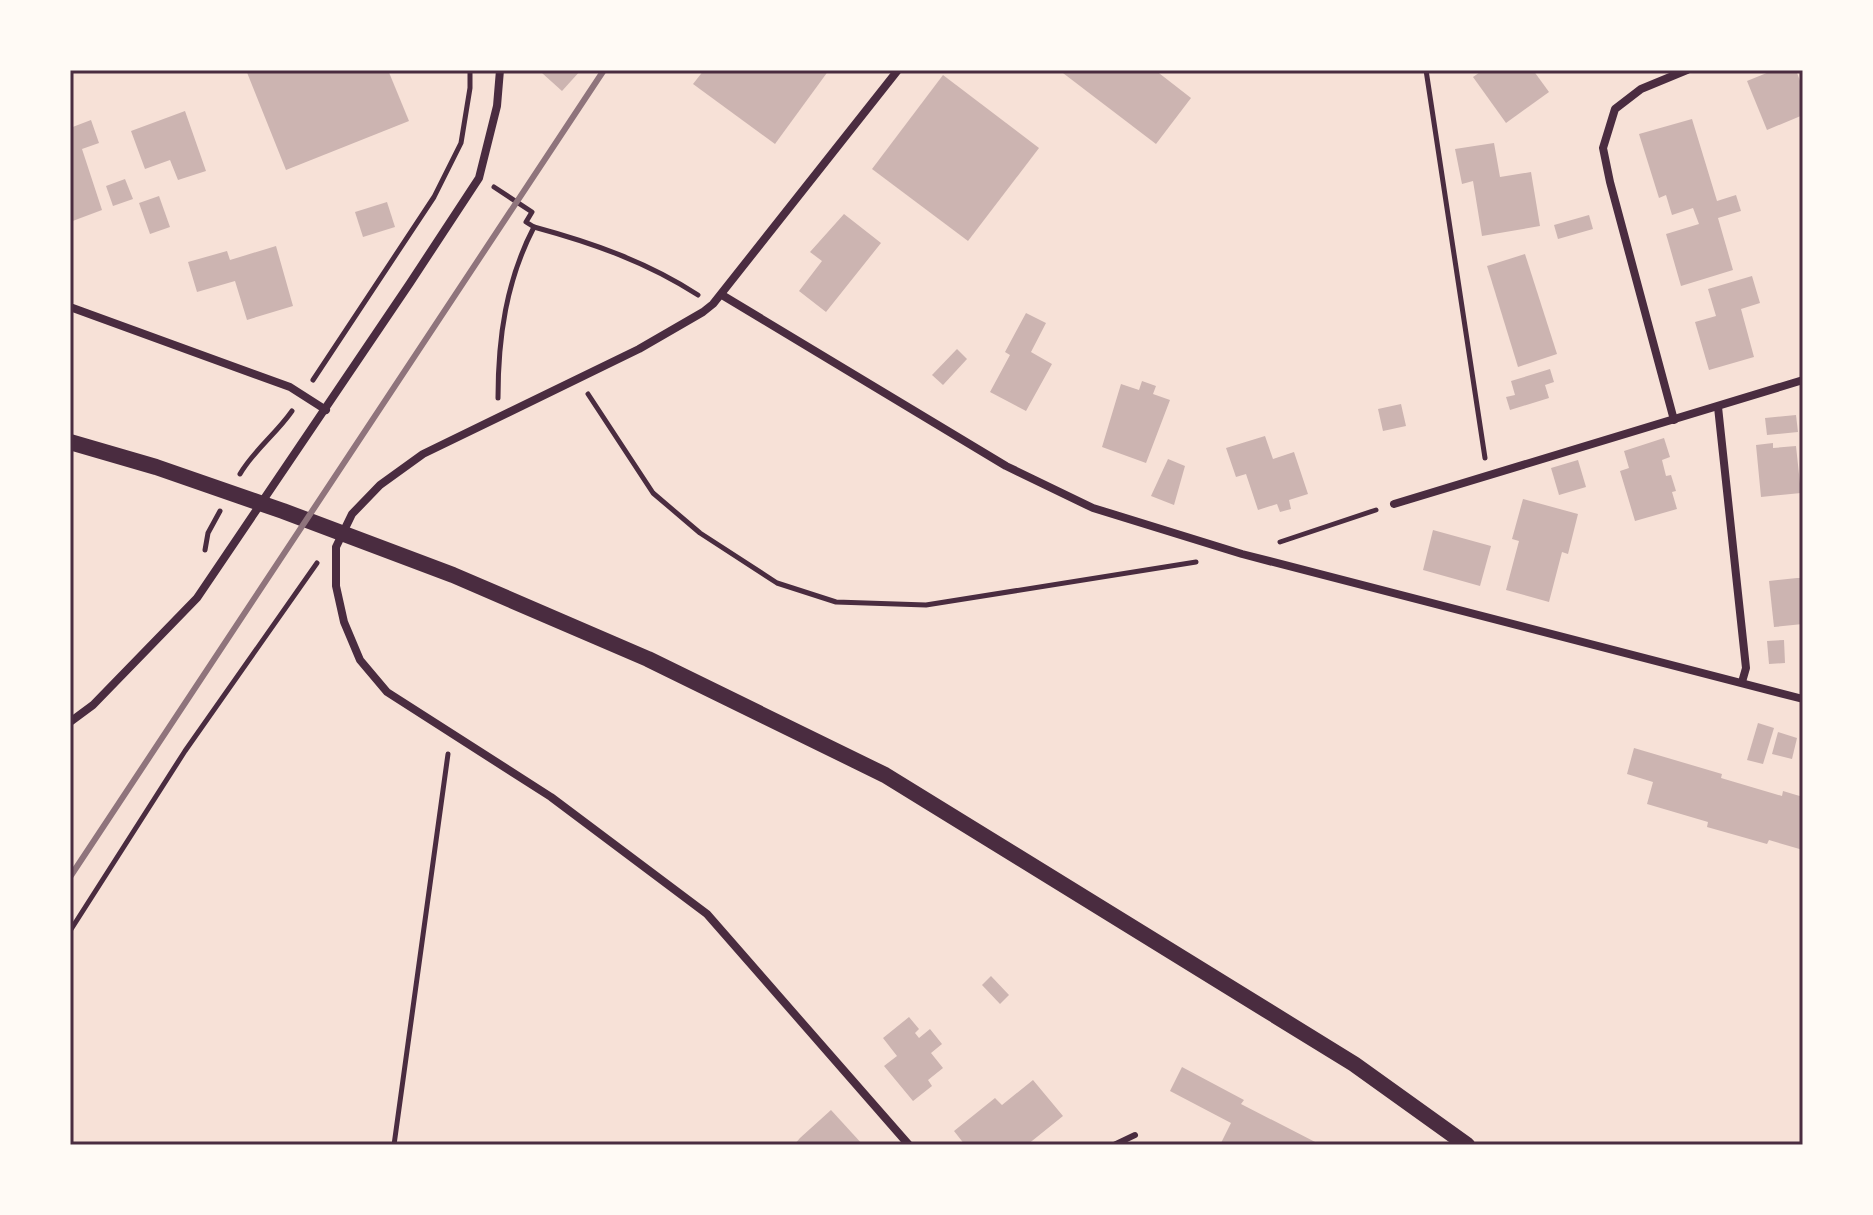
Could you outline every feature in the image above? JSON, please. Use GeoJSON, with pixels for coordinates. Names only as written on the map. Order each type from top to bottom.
{"type":"FeatureCollection","features":[{"type":"Feature","properties":{"kind":"main road"},"geometry":{"type":"LineString","coordinates":[[70,442],[156,467],[283,511],[453,575],[648,659],[885,775],[1354,1064],[1467,1145]]}},
{"type":"Feature","properties":{"kind":"street"},"geometry":{"type":"LineString","coordinates":[[70,722],[93,705],[197,598],[326,410],[479,178],[497,106],[500,70]]}},
{"type":"Feature","properties":{"kind":"street"},"geometry":{"type":"LineString","coordinates":[[898,70],[713,304],[639,349],[423,454],[380,485],[352,514],[336,547],[336,586],[344,622],[360,660],[387,692],[551,797],[707,914],[909,1145]]}},
{"type":"Feature","properties":{"kind":"street"},"geometry":{"type":"LineString","coordinates":[[1674,420],[1603,148],[1615,109],[1641,89],[1687,70]]}},
{"type":"Feature","properties":{"kind":"street"},"geometry":{"type":"LineString","coordinates":[[722,295],[1006,466],[1093,508],[1242,554],[1803,699]]}},
{"type":"Feature","properties":{"kind":"street"},"geometry":{"type":"LineString","coordinates":[[70,307],[290,387],[326,410]]}},
{"type":"Feature","properties":{"kind":"street"},"geometry":{"type":"LineString","coordinates":[[1394,504],[1803,380]]}},
{"type":"Feature","properties":{"kind":"street"},"geometry":{"type":"LineString","coordinates":[[1718,407],[1746,668],[1742,682]]}},
{"type":"Feature","properties":{"kind":"lane"},"geometry":{"type":"LineString","coordinates":[[1114,1145],[1135,1135]]}},
{"type":"Feature","properties":{"kind":"path"},"geometry":{"type":"LineString","coordinates":[[235,484],[249,459],[278,432],[434,197],[461,143],[470,70]]}},
{"type":"Feature","properties":{"kind":"path"},"geometry":{"type":"LineString","coordinates":[[1426,70],[1487,475]]}},
{"type":"Feature","properties":{"kind":"path"},"geometry":{"type":"LineString","coordinates":[[479,178],[532,212],[526,222],[534,227],[592,242],[676,280],[713,304]]}},
{"type":"Feature","properties":{"kind":"path"},"geometry":{"type":"LineString","coordinates":[[498,415],[498,363],[505,304],[520,254],[534,227]]}},
{"type":"Feature","properties":{"kind":"path"},"geometry":{"type":"LineString","coordinates":[[580,379],[653,493],[700,533],[777,583],[836,602],[926,605],[1242,554],[1394,504]]}},
{"type":"Feature","properties":{"kind":"path"},"geometry":{"type":"LineString","coordinates":[[197,598],[208,533],[221,508]]}},
{"type":"Feature","properties":{"kind":"path"},"geometry":{"type":"LineString","coordinates":[[70,931],[185,751],[313,567],[336,547]]}},
{"type":"Feature","properties":{"kind":"path"},"geometry":{"type":"LineString","coordinates":[[394,1145],[451,733]]}},
{"type":"Feature","properties":{"kind":"building"},"geometry":{"type":"Polygon","coordinates":[[[246,70],[388,70],[409,121],[286,170],[246,70]]]}},
{"type":"Feature","properties":{"kind":"building"},"geometry":{"type":"Polygon","coordinates":[[[544,70],[581,70],[562,91],[542,73],[544,70]]]}},
{"type":"Feature","properties":{"kind":"building"},"geometry":{"type":"Polygon","coordinates":[[[704,70],[829,70],[775,144],[693,84],[704,70]]]}},
{"type":"Feature","properties":{"kind":"building"},"geometry":{"type":"Polygon","coordinates":[[[1059,70],[1155,70],[1191,98],[1156,144],[1059,70]]]}},
{"type":"Feature","properties":{"kind":"building"},"geometry":{"type":"Polygon","coordinates":[[[1483,70],[1533,70],[1549,92],[1506,123],[1473,77],[1483,70]]]}},
{"type":"Feature","properties":{"kind":"building"},"geometry":{"type":"Polygon","coordinates":[[[1774,70],[1796,70],[1803,89],[1803,115],[1767,130],[1747,81],[1774,70]]]}},
{"type":"Feature","properties":{"kind":"building"},"geometry":{"type":"Polygon","coordinates":[[[943,75],[1039,148],[968,241],[872,169],[943,75]]]}},
{"type":"Feature","properties":{"kind":"building"},"geometry":{"type":"Polygon","coordinates":[[[185,111],[206,171],[178,180],[170,160],[145,169],[131,131],[185,111]]]}},
{"type":"Feature","properties":{"kind":"building"},"geometry":{"type":"Polygon","coordinates":[[[1692,119],[1717,201],[1736,195],[1741,211],[1718,218],[1733,270],[1681,286],[1666,234],[1699,224],[1693,208],[1672,215],[1666,195],[1659,198],[1639,134],[1692,119]]]}},
{"type":"Feature","properties":{"kind":"building"},"geometry":{"type":"Polygon","coordinates":[[[91,120],[99,143],[82,149],[102,210],[70,222],[70,128],[91,120]]]}},
{"type":"Feature","properties":{"kind":"building"},"geometry":{"type":"Polygon","coordinates":[[[1494,143],[1500,177],[1531,172],[1540,226],[1482,236],[1473,181],[1462,184],[1455,149],[1494,143]]]}},
{"type":"Feature","properties":{"kind":"building"},"geometry":{"type":"Polygon","coordinates":[[[125,179],[133,199],[113,206],[106,186],[125,179]]]}},
{"type":"Feature","properties":{"kind":"building"},"geometry":{"type":"Polygon","coordinates":[[[159,196],[170,227],[150,234],[139,203],[159,196]]]}},
{"type":"Feature","properties":{"kind":"building"},"geometry":{"type":"Polygon","coordinates":[[[387,202],[395,227],[363,237],[355,212],[387,202]]]}},
{"type":"Feature","properties":{"kind":"building"},"geometry":{"type":"Polygon","coordinates":[[[844,214],[881,243],[826,312],[799,291],[822,261],[810,252],[844,214]]]}},
{"type":"Feature","properties":{"kind":"building"},"geometry":{"type":"Polygon","coordinates":[[[1589,215],[1593,229],[1558,239],[1554,225],[1589,215]]]}},
{"type":"Feature","properties":{"kind":"building"},"geometry":{"type":"Polygon","coordinates":[[[276,246],[293,306],[247,320],[235,281],[197,292],[188,262],[227,251],[230,260],[276,246]]]}},
{"type":"Feature","properties":{"kind":"building"},"geometry":{"type":"Polygon","coordinates":[[[1525,254],[1557,354],[1518,367],[1487,266],[1525,254]]]}},
{"type":"Feature","properties":{"kind":"building"},"geometry":{"type":"Polygon","coordinates":[[[1752,276],[1760,303],[1741,309],[1754,357],[1709,370],[1695,322],[1716,316],[1708,289],[1752,276]]]}},
{"type":"Feature","properties":{"kind":"building"},"geometry":{"type":"Polygon","coordinates":[[[1026,313],[1046,323],[1031,352],[1052,364],[1026,411],[990,392],[1010,355],[1005,352],[1026,313]]]}},
{"type":"Feature","properties":{"kind":"building"},"geometry":{"type":"Polygon","coordinates":[[[957,349],[967,359],[943,385],[932,375],[957,349]]]}},
{"type":"Feature","properties":{"kind":"building"},"geometry":{"type":"Polygon","coordinates":[[[1550,369],[1554,382],[1545,385],[1549,398],[1510,410],[1506,397],[1515,395],[1511,381],[1550,369]]]}},
{"type":"Feature","properties":{"kind":"building"},"geometry":{"type":"Polygon","coordinates":[[[1142,381],[1156,386],[1153,394],[1170,400],[1146,463],[1102,447],[1121,384],[1139,390],[1142,381]]]}},
{"type":"Feature","properties":{"kind":"building"},"geometry":{"type":"Polygon","coordinates":[[[1401,404],[1406,426],[1383,431],[1378,409],[1401,404]]]}},
{"type":"Feature","properties":{"kind":"building"},"geometry":{"type":"Polygon","coordinates":[[[1796,415],[1798,432],[1767,435],[1765,418],[1796,415]]]}},
{"type":"Feature","properties":{"kind":"building"},"geometry":{"type":"Polygon","coordinates":[[[1265,436],[1273,459],[1294,452],[1308,494],[1289,500],[1291,509],[1280,512],[1277,504],[1258,510],[1246,474],[1236,477],[1226,448],[1265,436]]]}},
{"type":"Feature","properties":{"kind":"building"},"geometry":{"type":"Polygon","coordinates":[[[1664,438],[1670,457],[1662,460],[1666,476],[1671,475],[1676,491],[1672,492],[1677,509],[1635,521],[1620,471],[1629,468],[1624,451],[1664,438]]]}},
{"type":"Feature","properties":{"kind":"building"},"geometry":{"type":"Polygon","coordinates":[[[1773,443],[1773,448],[1796,446],[1801,493],[1761,497],[1756,445],[1773,443]]]}},
{"type":"Feature","properties":{"kind":"building"},"geometry":{"type":"Polygon","coordinates":[[[1168,459],[1185,466],[1174,505],[1151,496],[1168,459]]]}},
{"type":"Feature","properties":{"kind":"building"},"geometry":{"type":"Polygon","coordinates":[[[1578,460],[1586,487],[1559,495],[1551,468],[1578,460]]]}},
{"type":"Feature","properties":{"kind":"building"},"geometry":{"type":"Polygon","coordinates":[[[1523,499],[1578,514],[1568,554],[1562,552],[1549,602],[1506,590],[1519,541],[1512,539],[1523,499]]]}},
{"type":"Feature","properties":{"kind":"building"},"geometry":{"type":"Polygon","coordinates":[[[1433,530],[1491,546],[1480,586],[1423,570],[1433,530]]]}},
{"type":"Feature","properties":{"kind":"building"},"geometry":{"type":"Polygon","coordinates":[[[1803,578],[1803,624],[1774,627],[1769,581],[1803,578]]]}},
{"type":"Feature","properties":{"kind":"building"},"geometry":{"type":"Polygon","coordinates":[[[1784,640],[1785,663],[1769,664],[1767,641],[1784,640]]]}},
{"type":"Feature","properties":{"kind":"building"},"geometry":{"type":"Polygon","coordinates":[[[1758,723],[1774,728],[1763,764],[1747,760],[1758,723]]]}},
{"type":"Feature","properties":{"kind":"building"},"geometry":{"type":"Polygon","coordinates":[[[1778,732],[1797,738],[1792,759],[1772,754],[1778,732]]]}},
{"type":"Feature","properties":{"kind":"building"},"geometry":{"type":"Polygon","coordinates":[[[1634,748],[1722,774],[1721,778],[1782,796],[1783,791],[1803,797],[1803,850],[1769,840],[1767,844],[1707,827],[1708,822],[1647,804],[1653,782],[1627,774],[1634,748]]]}},
{"type":"Feature","properties":{"kind":"building"},"geometry":{"type":"Polygon","coordinates":[[[991,976],[1009,995],[1000,1004],[982,985],[991,976]]]}},
{"type":"Feature","properties":{"kind":"building"},"geometry":{"type":"Polygon","coordinates":[[[909,1017],[919,1029],[915,1033],[919,1038],[930,1029],[942,1044],[931,1053],[943,1068],[928,1080],[932,1086],[913,1101],[884,1066],[897,1056],[883,1038],[909,1017]]]}},
{"type":"Feature","properties":{"kind":"building"},"geometry":{"type":"Polygon","coordinates":[[[1182,1067],[1244,1100],[1241,1104],[1321,1145],[1220,1145],[1231,1123],[1170,1091],[1182,1067]]]}},
{"type":"Feature","properties":{"kind":"building"},"geometry":{"type":"Polygon","coordinates":[[[1033,1080],[1063,1116],[1027,1145],[965,1145],[954,1131],[995,1098],[1002,1105],[1033,1080]]]}},
{"type":"Feature","properties":{"kind":"building"},"geometry":{"type":"Polygon","coordinates":[[[831,1110],[863,1145],[794,1145],[800,1138],[831,1110]]]}},
{"type":"Feature","properties":{"kind":"railway"},"geometry":{"type":"LineString","coordinates":[[70,877],[604,70]]}}]}
